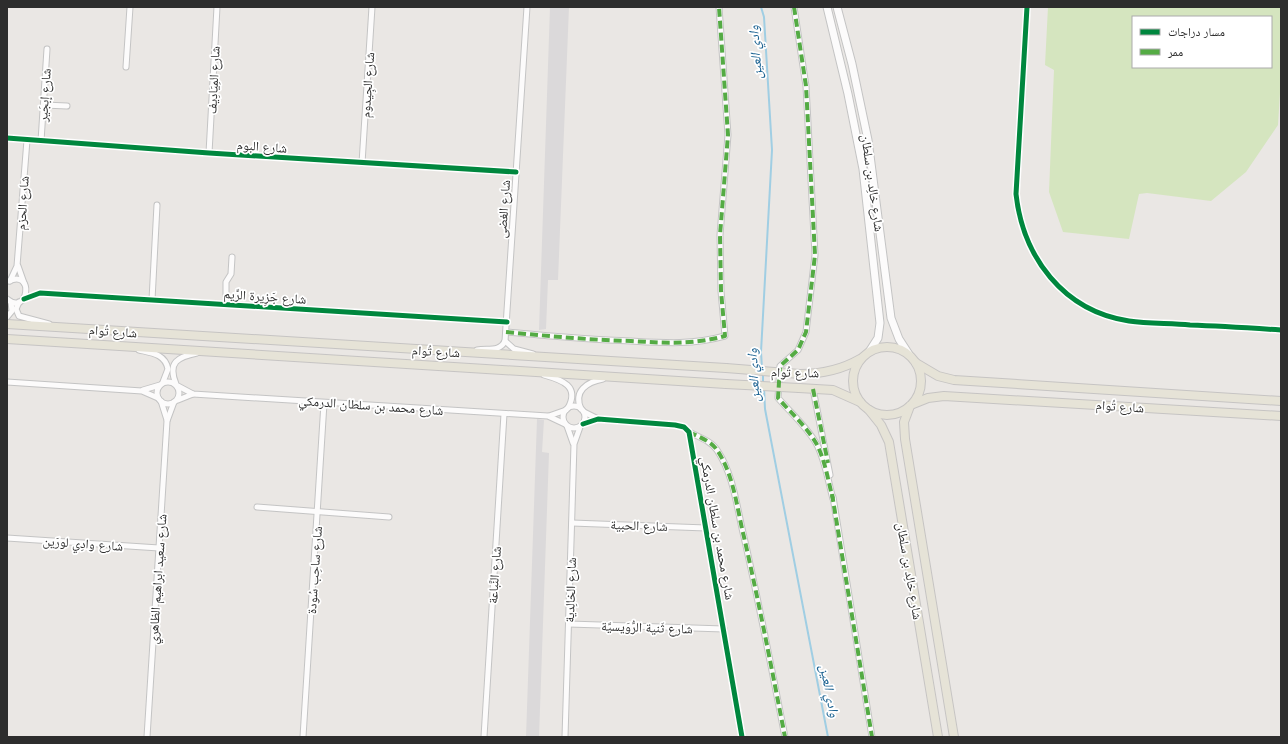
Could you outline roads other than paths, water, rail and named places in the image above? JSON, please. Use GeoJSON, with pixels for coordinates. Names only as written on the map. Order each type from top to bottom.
{"type":"FeatureCollection","features":[{"type":"Feature","properties":{"kind":"main road","name":"شارع تُوام"},"geometry":{"type":"LineString","coordinates":[[7,324],[726,368],[800,374],[825,372],[838,369],[862,358]]}},
{"type":"Feature","properties":{"kind":"main road","name":"شارع تُوام"},"geometry":{"type":"LineString","coordinates":[[7,339],[813,389],[843,393],[860,402]]}},
{"type":"Feature","properties":{"kind":"main road"},"geometry":{"type":"LineString","coordinates":[[886,347],[903,351],[910,356],[920,371],[921,384],[917,396],[911,405],[900,412],[890,415],[879,414],[869,410],[860,402],[855,394],[853,375],[862,358],[869,352],[886,347]]}},
{"type":"Feature","properties":{"kind":"main road","name":"شارع تُوام"},"geometry":{"type":"LineString","coordinates":[[916,363],[938,376],[962,381],[1281,401]]}},
{"type":"Feature","properties":{"kind":"main road","name":"شارع تُوام"},"geometry":{"type":"LineString","coordinates":[[911,405],[928,398],[944,396],[1281,416]]}},
{"type":"Feature","properties":{"kind":"main road","name":"شارع خالِد بن سلطان"},"geometry":{"type":"LineString","coordinates":[[911,405],[904,422],[904,439],[954,736]]}},
{"type":"Feature","properties":{"kind":"main road","name":"شارع خالِد بن سلطان"},"geometry":{"type":"LineString","coordinates":[[869,410],[881,425],[889,442],[938,737]]}},
{"type":"Feature","properties":{"kind":"street"},"geometry":{"type":"LineString","coordinates":[[126,67],[130,7]]}},
{"type":"Feature","properties":{"kind":"street","name":"شارع المِيَادِيف"},"geometry":{"type":"LineString","coordinates":[[209,153],[217,7]]}},
{"type":"Feature","properties":{"kind":"street","name":"شارع الجِيدوم"},"geometry":{"type":"LineString","coordinates":[[362,163],[372,7]]}},
{"type":"Feature","properties":{"kind":"street","name":"شارع الغضى"},"geometry":{"type":"LineString","coordinates":[[506,341],[527,7]]}},
{"type":"Feature","properties":{"kind":"street"},"geometry":{"type":"LineString","coordinates":[[506,332],[578,339],[659,344],[707,341],[725,336],[721,291],[720,235],[728,135],[719,7]]}},
{"type":"Feature","properties":{"kind":"street"},"geometry":{"type":"LineString","coordinates":[[794,7],[801,41],[806,86],[815,255],[806,332],[798,350],[780,366],[778,398],[805,427],[816,444],[822,457],[833,499]]}},
{"type":"Feature","properties":{"kind":"street","name":"شارع خالِد بن سلطان"},"geometry":{"type":"LineString","coordinates":[[826,7],[848,94],[862,169],[880,323],[878,338],[869,352]]}},
{"type":"Feature","properties":{"kind":"street","name":"شارع خالِد بن سلطان"},"geometry":{"type":"LineString","coordinates":[[837,7],[852,64],[868,140],[890,314],[894,330],[903,347],[910,356]]}},
{"type":"Feature","properties":{"kind":"street"},"geometry":{"type":"LineString","coordinates":[[1027,7],[1016,194],[1023,232],[1041,266],[1061,288],[1073,298],[1086,306],[1114,318],[1136,322],[1281,330]]}},
{"type":"Feature","properties":{"kind":"street","name":"شارع إبجَير"},"geometry":{"type":"LineString","coordinates":[[41,140],[47,49]]}},
{"type":"Feature","properties":{"kind":"street"},"geometry":{"type":"LineString","coordinates":[[44,105],[67,106]]}},
{"type":"Feature","properties":{"kind":"street","name":"شارع البوم"},"geometry":{"type":"LineString","coordinates":[[7,138],[209,153],[516,172]]}},
{"type":"Feature","properties":{"kind":"street","name":"شارع الحزم"},"geometry":{"type":"LineString","coordinates":[[8,282],[17,266],[27,140]]}},
{"type":"Feature","properties":{"kind":"street"},"geometry":{"type":"LineString","coordinates":[[152,300],[157,204]]}},
{"type":"Feature","properties":{"kind":"street"},"geometry":{"type":"LineString","coordinates":[[226,304],[226,282],[231,274],[232,257]]}},
{"type":"Feature","properties":{"kind":"street","name":"شارع الحزم"},"geometry":{"type":"LineString","coordinates":[[17,266],[25,285]]}},
{"type":"Feature","properties":{"kind":"street","name":"شارع جَزِيرة الرِّيم"},"geometry":{"type":"LineString","coordinates":[[8,282],[17,280],[40,293]]}},
{"type":"Feature","properties":{"kind":"street"},"geometry":{"type":"LineString","coordinates":[[24,299],[27,293],[25,285]]}},
{"type":"Feature","properties":{"kind":"street","name":"شارع جَزِيرة الرِّيم"},"geometry":{"type":"LineString","coordinates":[[19,302],[40,293],[507,322]]}},
{"type":"Feature","properties":{"kind":"street"},"geometry":{"type":"LineString","coordinates":[[7,317],[12,311],[9,300],[19,302],[16,309],[19,316],[59,327]]}},
{"type":"Feature","properties":{"kind":"street"},"geometry":{"type":"LineString","coordinates":[[469,353],[482,349],[497,349],[506,341],[514,349],[526,351],[542,357]]}},
{"type":"Feature","properties":{"kind":"street"},"geometry":{"type":"LineString","coordinates":[[125,346],[162,357],[168,369],[157,391],[159,400]]}},
{"type":"Feature","properties":{"kind":"street"},"geometry":{"type":"LineString","coordinates":[[142,391],[168,404],[175,402],[180,392],[172,373],[176,360],[184,356],[206,352]]}},
{"type":"Feature","properties":{"kind":"street"},"geometry":{"type":"LineString","coordinates":[[532,372],[556,378],[568,385],[572,394],[564,415],[566,425],[574,428],[598,419],[680,425],[689,432],[710,443],[716,449],[731,483],[750,566],[784,737]]}},
{"type":"Feature","properties":{"kind":"street"},"geometry":{"type":"LineString","coordinates":[[582,425],[585,418],[579,396],[586,384],[594,380],[616,377]]}},
{"type":"Feature","properties":{"kind":"street"},"geometry":{"type":"LineString","coordinates":[[7,382],[142,391],[169,381],[177,385]]}},
{"type":"Feature","properties":{"kind":"street","name":"شارع محمد بن سلطان الدرمكي"},"geometry":{"type":"LineString","coordinates":[[177,385],[194,394],[504,414],[548,416],[567,409]]}},
{"type":"Feature","properties":{"kind":"street"},"geometry":{"type":"LineString","coordinates":[[813,389],[833,499],[872,737]]}},
{"type":"Feature","properties":{"kind":"street","name":"شارع محمد بن سلطان الدرمكي"},"geometry":{"type":"LineString","coordinates":[[175,402],[194,394]]}},
{"type":"Feature","properties":{"kind":"street","name":"شارع سعيد ابراهيم الظاهري"},"geometry":{"type":"LineString","coordinates":[[159,400],[167,421]]}},
{"type":"Feature","properties":{"kind":"street","name":"شارع سعيد ابراهيم الظاهري"},"geometry":{"type":"LineString","coordinates":[[147,737],[167,421],[175,402]]}},
{"type":"Feature","properties":{"kind":"street","name":"شارع ساحِب سُودة"},"geometry":{"type":"LineString","coordinates":[[303,737],[324,402]]}},
{"type":"Feature","properties":{"kind":"street"},"geometry":{"type":"LineString","coordinates":[[567,409],[576,406],[598,419]]}},
{"type":"Feature","properties":{"kind":"street","name":"شارع النَّباعة"},"geometry":{"type":"LineString","coordinates":[[484,737],[504,414]]}},
{"type":"Feature","properties":{"kind":"street","name":"شارع محمد بن سلطان الدرمكي"},"geometry":{"type":"LineString","coordinates":[[548,416],[566,425]]}},
{"type":"Feature","properties":{"kind":"street","name":"شارع الخالِدية"},"geometry":{"type":"LineString","coordinates":[[566,425],[574,444]]}},
{"type":"Feature","properties":{"kind":"street","name":"شارع الخالِدية"},"geometry":{"type":"LineString","coordinates":[[565,737],[574,444],[582,425]]}},
{"type":"Feature","properties":{"kind":"street","name":"شارع محمد بن سلطان الدرمكي"},"geometry":{"type":"LineString","coordinates":[[689,432],[742,737]]}},
{"type":"Feature","properties":{"kind":"street"},"geometry":{"type":"LineString","coordinates":[[257,507],[389,517]]}},
{"type":"Feature","properties":{"kind":"street","name":"شارع الحبية"},"geometry":{"type":"LineString","coordinates":[[572,523],[706,528]]}},
{"type":"Feature","properties":{"kind":"street","name":"شارع وادِي لورَين"},"geometry":{"type":"LineString","coordinates":[[7,538],[159,548]]}},
{"type":"Feature","properties":{"kind":"street","name":"شارع ثَنية الرُّوَيسيَّة"},"geometry":{"type":"LineString","coordinates":[[569,624],[724,629]]}},
{"type":"Feature","properties":{"kind":"waterway","name":"وادي العين"},"geometry":{"type":"LineString","coordinates":[[761,7],[764,17],[772,150],[761,352],[762,368]]}},
{"type":"Feature","properties":{"kind":"waterway","name":"وادي العين"},"geometry":{"type":"LineString","coordinates":[[763,372],[763,384]]}},
{"type":"Feature","properties":{"kind":"waterway","name":"وادي العين"},"geometry":{"type":"LineString","coordinates":[[764,388],[765,409],[828,737]]}}]}
